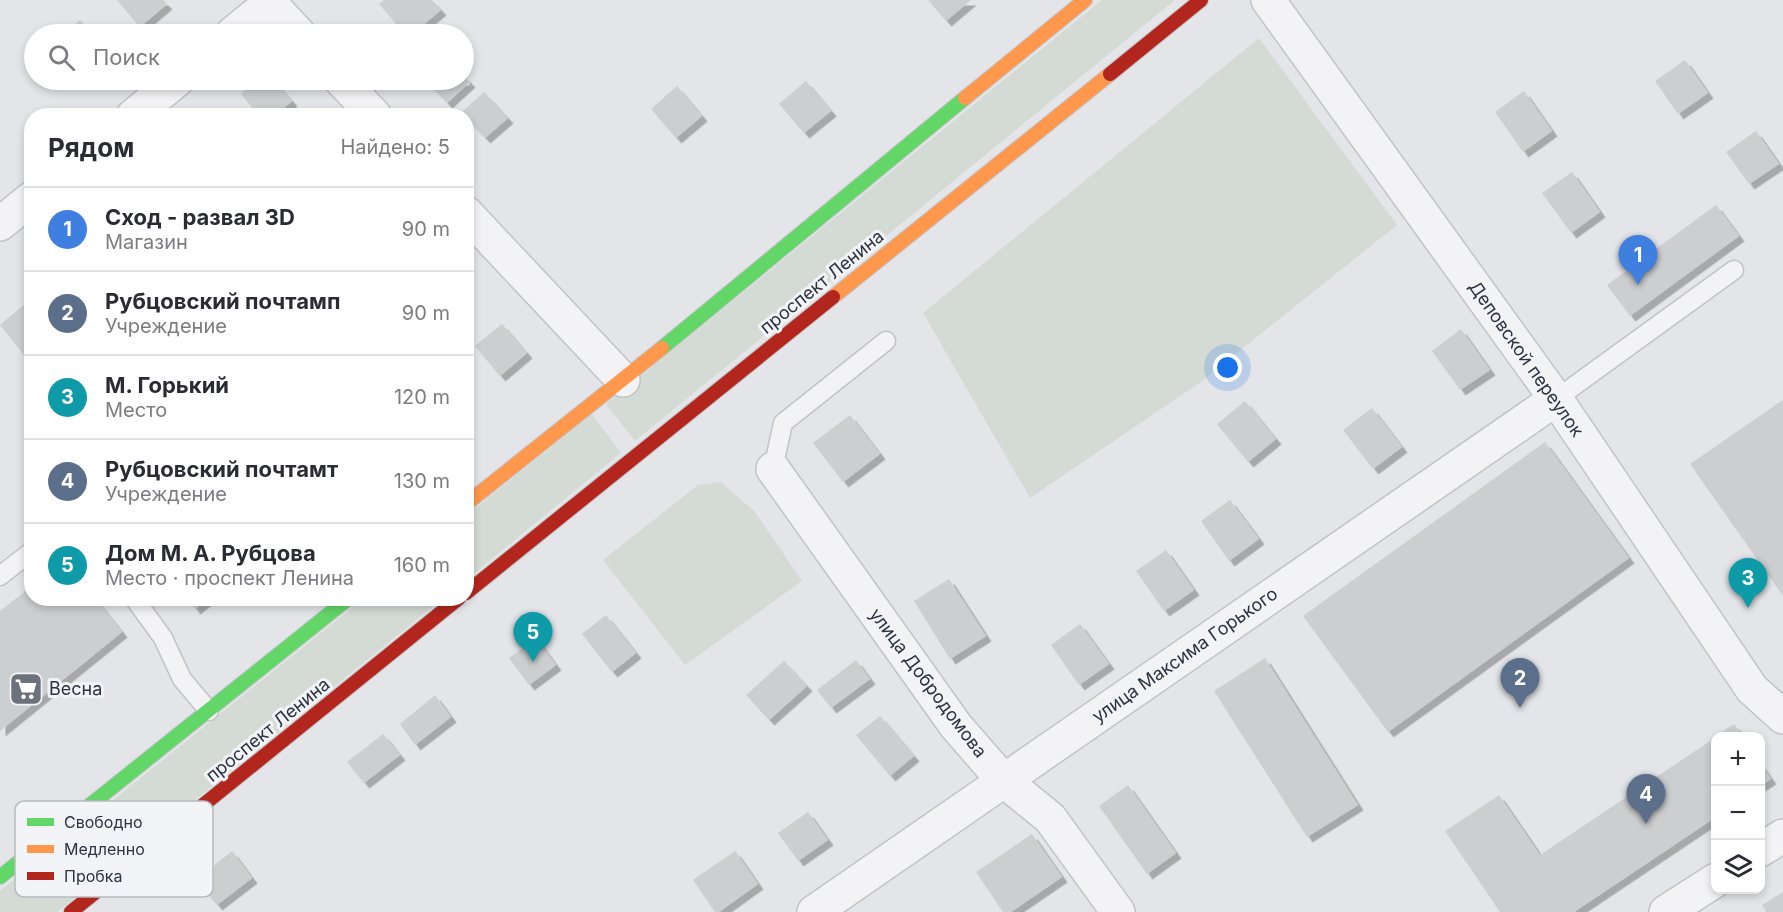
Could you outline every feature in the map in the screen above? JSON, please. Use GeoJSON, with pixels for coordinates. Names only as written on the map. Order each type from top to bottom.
{"type":"FeatureCollection","features":[{"type":"Feature","properties":{"kind":"main road"},"geometry":{"type":"LineString","coordinates":[[474,498],[622,380],[1085,0]]}},
{"type":"Feature","properties":{"kind":"main road","name":"проспект Ленина"},"geometry":{"type":"LineString","coordinates":[[474,587],[1201,0]]}},
{"type":"Feature","properties":{"kind":"main road"},"geometry":{"type":"LineString","coordinates":[[95,801],[339,606]]}},
{"type":"Feature","properties":{"kind":"main road","name":"проспект Ленина"},"geometry":{"type":"LineString","coordinates":[[208,801],[449,606]]}},
{"type":"Feature","properties":{"kind":"main road"},"geometry":{"type":"LineString","coordinates":[[0,877],[15,865]]}},
{"type":"Feature","properties":{"kind":"main road","name":"проспект Ленина"},"geometry":{"type":"LineString","coordinates":[[71,912],[90,897]]}},
{"type":"Feature","properties":{"kind":"street","name":"Деповской переулок"},"geometry":{"type":"LineString","coordinates":[[1268,0],[1556,399],[1752,689],[1783,717]]}},
{"type":"Feature","properties":{"kind":"street"},"geometry":{"type":"LineString","coordinates":[[244,24],[270,1],[290,24]]}},
{"type":"Feature","properties":{"kind":"street"},"geometry":{"type":"LineString","coordinates":[[142,108],[164,90]]}},
{"type":"Feature","properties":{"kind":"street"},"geometry":{"type":"LineString","coordinates":[[350,90],[367,108]]}},
{"type":"Feature","properties":{"kind":"street"},"geometry":{"type":"LineString","coordinates":[[0,224],[24,204]]}},
{"type":"Feature","properties":{"kind":"street"},"geometry":{"type":"LineString","coordinates":[[474,222],[622,380]]}},
{"type":"Feature","properties":{"kind":"street","name":"улица Максима Горького"},"geometry":{"type":"LineString","coordinates":[[814,912],[1556,399]]}},
{"type":"Feature","properties":{"kind":"street","name":"улица Добродомова"},"geometry":{"type":"LineString","coordinates":[[773,469],[956,726],[1003,780],[1050,818],[1118,912]]}},
{"type":"Feature","properties":{"kind":"street"},"geometry":{"type":"LineString","coordinates":[[1765,847],[1783,836]]}},
{"type":"Feature","properties":{"kind":"street"},"geometry":{"type":"LineString","coordinates":[[1666,912],[1711,883]]}},
{"type":"Feature","properties":{"kind":"lane"},"geometry":{"type":"LineString","coordinates":[[1556,399],[1734,270]]}},
{"type":"Feature","properties":{"kind":"lane"},"geometry":{"type":"LineString","coordinates":[[773,469],[783,423],[886,342]]}},
{"type":"Feature","properties":{"kind":"lane"},"geometry":{"type":"LineString","coordinates":[[0,576],[24,557]]}},
{"type":"Feature","properties":{"kind":"lane"},"geometry":{"type":"LineString","coordinates":[[140,606],[163,638],[182,679],[208,711]]}},
{"type":"Feature","properties":{"kind":"shaded area"},"geometry":{"type":"Polygon","coordinates":[[[1102,0],[1175,0],[635,441],[606,404],[1102,0]]]}},
{"type":"Feature","properties":{"kind":"shaded area"},"geometry":{"type":"Polygon","coordinates":[[[1259,38],[1397,225],[1198,384],[1030,498],[923,313],[1259,38]]]}},
{"type":"Feature","properties":{"kind":"shaded area"},"geometry":{"type":"Polygon","coordinates":[[[592,414],[621,453],[474,573],[474,509],[592,414]]]}},
{"type":"Feature","properties":{"kind":"shaded area"},"geometry":{"type":"Polygon","coordinates":[[[721,482],[755,512],[802,581],[685,665],[603,560],[698,485],[721,482]]]}},
{"type":"Feature","properties":{"kind":"shaded area"},"geometry":{"type":"Polygon","coordinates":[[[354,606],[433,606],[194,801],[112,801],[354,606]]]}},
{"type":"Feature","properties":{"kind":"shaded area"},"geometry":{"type":"Polygon","coordinates":[[[15,879],[15,897],[75,897],[57,912],[0,912],[0,891],[15,879]]]}},
{"type":"Feature","properties":{"kind":"building"},"geometry":{"type":"Polygon","coordinates":[[[117,0],[163,0],[167,4],[144,24],[137,24],[117,0]]]}},
{"type":"Feature","properties":{"kind":"building"},"geometry":{"type":"Polygon","coordinates":[[[384,0],[432,0],[441,10],[424,24],[396,24],[379,4],[384,0]]]}},
{"type":"Feature","properties":{"kind":"building"},"geometry":{"type":"Polygon","coordinates":[[[928,0],[971,0],[946,21],[928,0]]]}},
{"type":"Feature","properties":{"kind":"building"},"geometry":{"type":"Polygon","coordinates":[[[1685,60],[1708,93],[1678,114],[1655,81],[1685,60]]]}},
{"type":"Feature","properties":{"kind":"building"},"geometry":{"type":"Polygon","coordinates":[[[806,81],[831,111],[804,133],[779,104],[806,81]]]}},
{"type":"Feature","properties":{"kind":"building"},"geometry":{"type":"Polygon","coordinates":[[[677,86],[702,116],[676,138],[651,109],[677,86]]]}},
{"type":"Feature","properties":{"kind":"building"},"geometry":{"type":"Polygon","coordinates":[[[246,90],[283,90],[292,101],[284,108],[252,108],[241,94],[246,90]]]}},
{"type":"Feature","properties":{"kind":"building"},"geometry":{"type":"Polygon","coordinates":[[[435,90],[461,90],[447,103],[435,90]]]}},
{"type":"Feature","properties":{"kind":"building"},"geometry":{"type":"Polygon","coordinates":[[[1524,91],[1552,131],[1523,152],[1495,112],[1524,91]]]}},
{"type":"Feature","properties":{"kind":"building"},"geometry":{"type":"Polygon","coordinates":[[[484,92],[508,118],[485,138],[474,126],[474,108],[466,108],[484,92]]]}},
{"type":"Feature","properties":{"kind":"building"},"geometry":{"type":"Polygon","coordinates":[[[1756,131],[1779,164],[1749,184],[1726,152],[1756,131]]]}},
{"type":"Feature","properties":{"kind":"building"},"geometry":{"type":"Polygon","coordinates":[[[1572,172],[1600,212],[1571,233],[1542,193],[1572,172]]]}},
{"type":"Feature","properties":{"kind":"building"},"geometry":{"type":"Polygon","coordinates":[[[1716,205],[1739,236],[1630,316],[1607,285],[1716,205]]]}},
{"type":"Feature","properties":{"kind":"building"},"geometry":{"type":"Polygon","coordinates":[[[24,305],[24,355],[0,325],[24,305]]]}},
{"type":"Feature","properties":{"kind":"building"},"geometry":{"type":"Polygon","coordinates":[[[502,324],[527,353],[500,376],[475,346],[502,324]]]}},
{"type":"Feature","properties":{"kind":"building"},"geometry":{"type":"Polygon","coordinates":[[[1461,329],[1490,370],[1460,390],[1432,351],[1461,329]]]}},
{"type":"Feature","properties":{"kind":"building"},"geometry":{"type":"Polygon","coordinates":[[[1783,400],[1783,596],[1690,464],[1783,400]]]}},
{"type":"Feature","properties":{"kind":"building"},"geometry":{"type":"Polygon","coordinates":[[[1245,401],[1276,439],[1248,462],[1217,424],[1245,401]]]}},
{"type":"Feature","properties":{"kind":"building"},"geometry":{"type":"Polygon","coordinates":[[[1372,408],[1402,447],[1373,469],[1343,430],[1372,408]]]}},
{"type":"Feature","properties":{"kind":"building"},"geometry":{"type":"Polygon","coordinates":[[[850,415],[880,454],[843,482],[813,443],[850,415]]]}},
{"type":"Feature","properties":{"kind":"building"},"geometry":{"type":"Polygon","coordinates":[[[1545,442],[1629,558],[1388,732],[1303,616],[1545,442]]]}},
{"type":"Feature","properties":{"kind":"building"},"geometry":{"type":"Polygon","coordinates":[[[1230,500],[1259,539],[1229,561],[1201,521],[1230,500]]]}},
{"type":"Feature","properties":{"kind":"building"},"geometry":{"type":"Polygon","coordinates":[[[1166,550],[1194,590],[1164,611],[1136,571],[1166,550]]]}},
{"type":"Feature","properties":{"kind":"building"},"geometry":{"type":"Polygon","coordinates":[[[949,579],[986,636],[950,659],[914,601],[949,579]]]}},
{"type":"Feature","properties":{"kind":"building","name":"Весна"},"geometry":{"type":"Polygon","coordinates":[[[24,592],[24,606],[101,606],[122,632],[0,731],[0,611],[24,592]]]}},
{"type":"Feature","properties":{"kind":"building"},"geometry":{"type":"Polygon","coordinates":[[[606,615],[636,653],[612,672],[582,634],[606,615]]]}},
{"type":"Feature","properties":{"kind":"building"},"geometry":{"type":"Polygon","coordinates":[[[1080,624],[1109,664],[1079,685],[1051,645],[1080,624]]]}},
{"type":"Feature","properties":{"kind":"building"},"geometry":{"type":"Polygon","coordinates":[[[536,638],[556,665],[529,685],[509,658],[536,638]]]}},
{"type":"Feature","properties":{"kind":"building"},"geometry":{"type":"Polygon","coordinates":[[[1265,658],[1358,805],[1307,837],[1214,691],[1265,658]]]}},
{"type":"Feature","properties":{"kind":"building"},"geometry":{"type":"Polygon","coordinates":[[[856,660],[870,679],[831,708],[817,690],[856,660]]]}},
{"type":"Feature","properties":{"kind":"building"},"geometry":{"type":"Polygon","coordinates":[[[784,661],[807,686],[769,720],[746,695],[784,661]]]}},
{"type":"Feature","properties":{"kind":"building"},"geometry":{"type":"Polygon","coordinates":[[[435,695],[451,717],[415,745],[400,724],[435,695]]]}},
{"type":"Feature","properties":{"kind":"building"},"geometry":{"type":"Polygon","coordinates":[[[880,716],[914,756],[890,776],[856,735],[880,716]]]}},
{"type":"Feature","properties":{"kind":"building"},"geometry":{"type":"Polygon","coordinates":[[[1734,724],[1740,732],[1722,732],[1734,724]]]}},
{"type":"Feature","properties":{"kind":"building"},"geometry":{"type":"Polygon","coordinates":[[[383,734],[400,755],[364,783],[347,762],[383,734]]]}},
{"type":"Feature","properties":{"kind":"building"},"geometry":{"type":"Polygon","coordinates":[[[1711,740],[1711,820],[1574,912],[1500,912],[1445,831],[1499,795],[1540,855],[1711,740]]]}},
{"type":"Feature","properties":{"kind":"building"},"geometry":{"type":"Polygon","coordinates":[[[1765,770],[1771,779],[1765,783],[1765,770]]]}},
{"type":"Feature","properties":{"kind":"building"},"geometry":{"type":"Polygon","coordinates":[[[1128,785],[1176,853],[1147,874],[1099,806],[1128,785]]]}},
{"type":"Feature","properties":{"kind":"building"},"geometry":{"type":"Polygon","coordinates":[[[808,812],[828,840],[798,861],[778,833],[808,812]]]}},
{"type":"Feature","properties":{"kind":"building"},"geometry":{"type":"Polygon","coordinates":[[[1032,834],[1062,877],[1011,912],[1003,912],[976,872],[1032,834]]]}},
{"type":"Feature","properties":{"kind":"building"},"geometry":{"type":"Polygon","coordinates":[[[232,851],[252,878],[217,905],[210,897],[213,897],[213,866],[232,851]]]}},
{"type":"Feature","properties":{"kind":"building"},"geometry":{"type":"Polygon","coordinates":[[[735,851],[758,884],[719,912],[715,912],[693,880],[735,851]]]}},
{"type":"Feature","properties":{"kind":"building"},"geometry":{"type":"Polygon","coordinates":[[[1783,892],[1783,912],[1766,912],[1762,905],[1783,892]]]}},
{"type":"Feature","properties":{"kind":"traffic: fast"},"geometry":{"type":"LineString","coordinates":[[662,348],[965,98]]}},
{"type":"Feature","properties":{"kind":"traffic: fast"},"geometry":{"type":"LineString","coordinates":[[95,801],[339,606]]}},
{"type":"Feature","properties":{"kind":"traffic: fast"},"geometry":{"type":"LineString","coordinates":[[0,877],[15,865]]}},
{"type":"Feature","properties":{"kind":"traffic: slow"},"geometry":{"type":"LineString","coordinates":[[965,98],[1085,0]]}},
{"type":"Feature","properties":{"kind":"traffic: slow"},"geometry":{"type":"LineString","coordinates":[[833,297],[1110,74]]}},
{"type":"Feature","properties":{"kind":"traffic: slow"},"geometry":{"type":"LineString","coordinates":[[474,498],[662,348]]}},
{"type":"Feature","properties":{"kind":"traffic: jam"},"geometry":{"type":"LineString","coordinates":[[1110,74],[1201,0]]}},
{"type":"Feature","properties":{"kind":"traffic: jam"},"geometry":{"type":"LineString","coordinates":[[474,587],[833,297]]}},
{"type":"Feature","properties":{"kind":"traffic: jam"},"geometry":{"type":"LineString","coordinates":[[208,801],[449,606]]}},
{"type":"Feature","properties":{"kind":"traffic: jam"},"geometry":{"type":"LineString","coordinates":[[71,912],[90,897]]}},
{"type":"Feature","properties":{"kind":"place","name":"Сход - развал 3D"},"geometry":{"type":"Point","coordinates":[1638,285]}},
{"type":"Feature","properties":{"kind":"place","name":"М. Горький"},"geometry":{"type":"Point","coordinates":[1748,608]}},
{"type":"Feature","properties":{"kind":"place","name":"Дом М. А. Рубцова"},"geometry":{"type":"Point","coordinates":[533,662]}},
{"type":"Feature","properties":{"kind":"place","name":"Весна"},"geometry":{"type":"Point","coordinates":[26,689]}},
{"type":"Feature","properties":{"kind":"place","name":"Рубцовский почтамп"},"geometry":{"type":"Point","coordinates":[1520,708]}},
{"type":"Feature","properties":{"kind":"place","name":"Рубцовский почтамт"},"geometry":{"type":"Point","coordinates":[1646,824]}}]}
